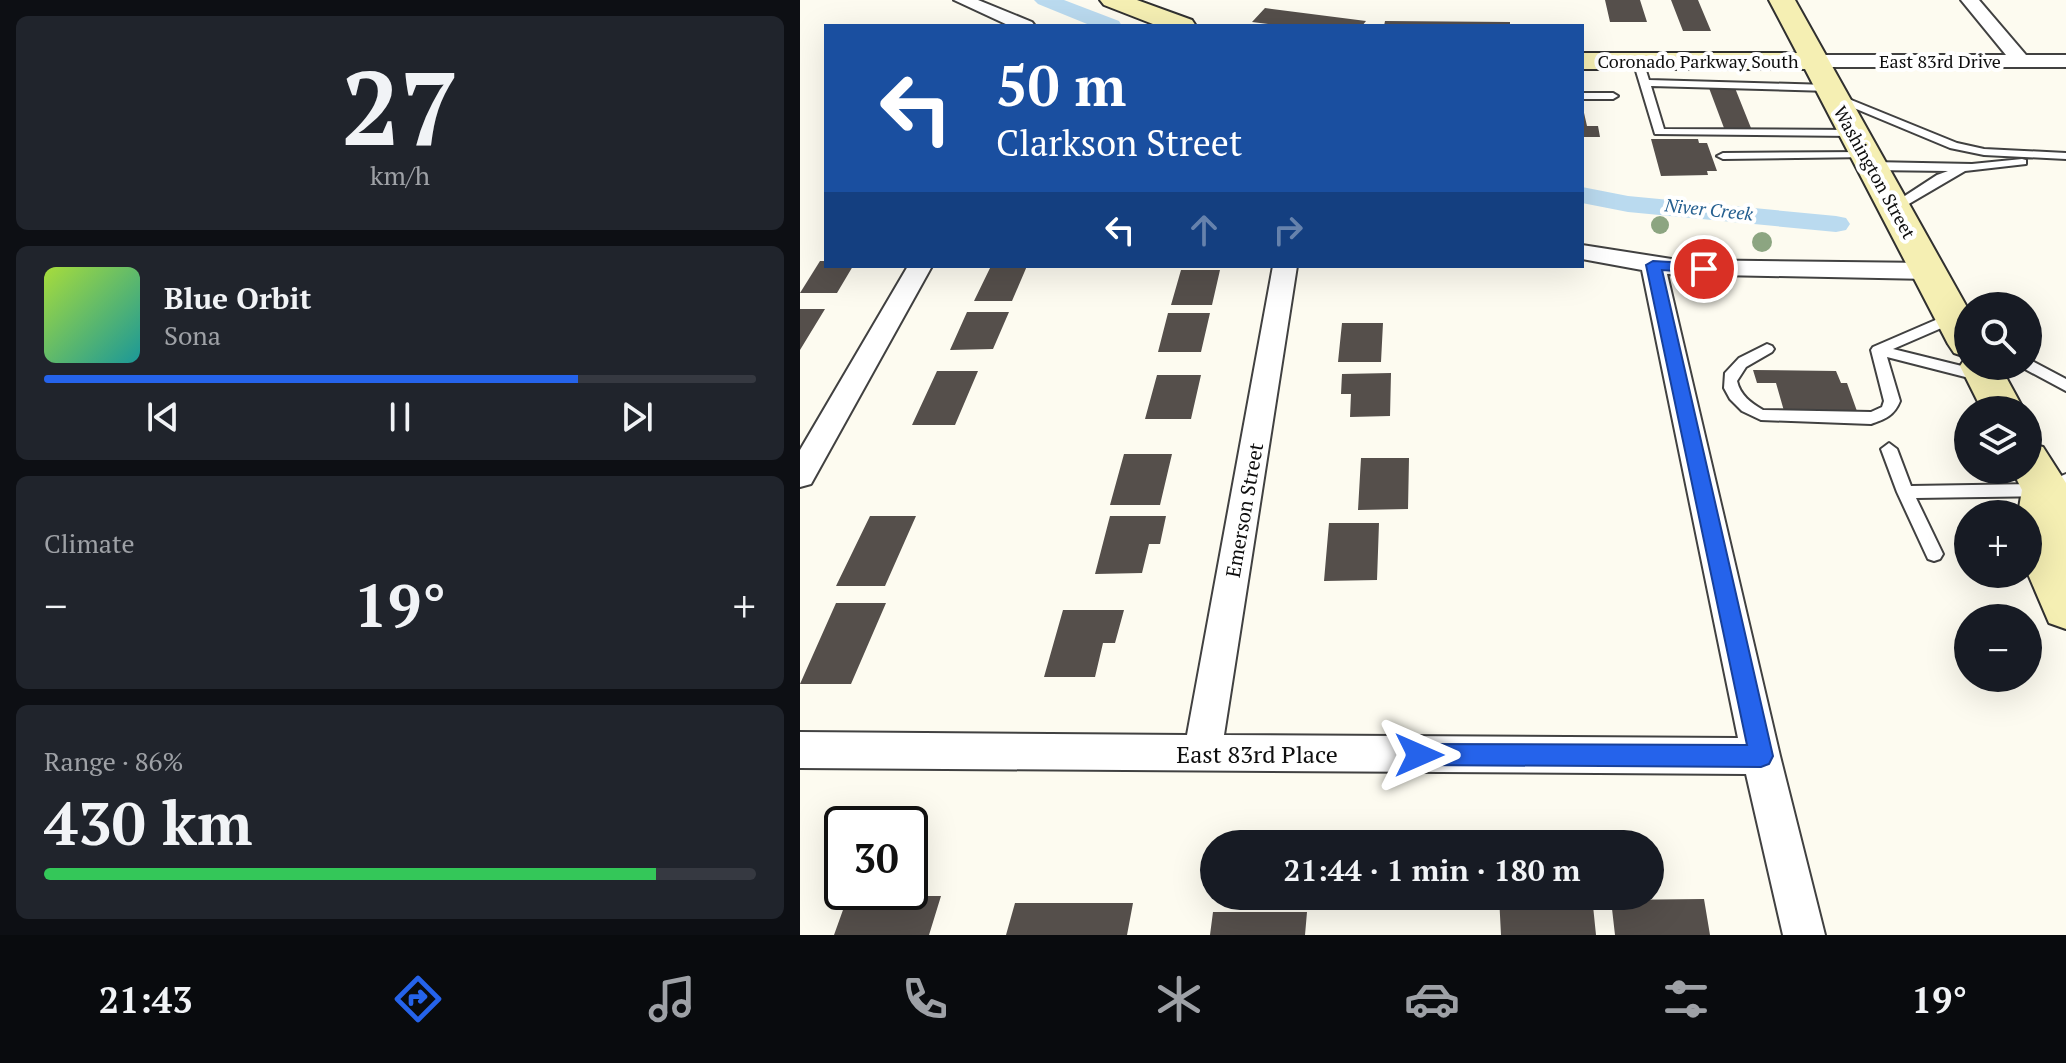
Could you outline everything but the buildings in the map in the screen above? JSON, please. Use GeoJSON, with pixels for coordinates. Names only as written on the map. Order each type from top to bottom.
{"type":"FeatureCollection","features":[{"type":"Feature","properties":{"kind":"main road"},"geometry":{"type":"LineString","coordinates":[[1113,0],[1178,24]]}},
{"type":"Feature","properties":{"kind":"main road","name":"Washington Street"},"geometry":{"type":"LineString","coordinates":[[1782,0],[1954,317]]}},
{"type":"Feature","properties":{"kind":"main road","name":"Coronado Parkway South"},"geometry":{"type":"LineString","coordinates":[[1584,61],[1641,72],[1815,61]]}},
{"type":"Feature","properties":{"kind":"main road"},"geometry":{"type":"LineString","coordinates":[[2051,485],[2040,517],[2041,548],[2066,608]]}},
{"type":"Feature","properties":{"kind":"street"},"geometry":{"type":"LineString","coordinates":[[963,0],[1021,24]]}},
{"type":"Feature","properties":{"kind":"street"},"geometry":{"type":"LineString","coordinates":[[1970,0],[2021,61]]}},
{"type":"Feature","properties":{"kind":"street","name":"East 83rd Drive"},"geometry":{"type":"LineString","coordinates":[[1815,61],[2066,61]]}},
{"type":"Feature","properties":{"kind":"street"},"geometry":{"type":"LineString","coordinates":[[1584,252],[1653,265],[1929,271]]}},
{"type":"Feature","properties":{"kind":"street"},"geometry":{"type":"LineString","coordinates":[[1653,265],[1761,756],[1804,935]]}},
{"type":"Feature","properties":{"kind":"street"},"geometry":{"type":"LineString","coordinates":[[800,476],[919,268]]}},
{"type":"Feature","properties":{"kind":"street","name":"Emerson Street"},"geometry":{"type":"LineString","coordinates":[[1202,754],[1285,268]]}},
{"type":"Feature","properties":{"kind":"street","name":"East 83rd Place"},"geometry":{"type":"LineString","coordinates":[[800,750],[1761,756]]}},
{"type":"Feature","properties":{"kind":"lane"},"geometry":{"type":"LineString","coordinates":[[1972,168],[1864,152],[1659,132],[1641,72],[1832,92],[1954,146],[1984,152],[2066,156]]}},
{"type":"Feature","properties":{"kind":"lane"},"geometry":{"type":"LineString","coordinates":[[1584,96],[1613,96]]}},
{"type":"Feature","properties":{"kind":"lane"},"geometry":{"type":"LineString","coordinates":[[1723,156],[1864,152]]}},
{"type":"Feature","properties":{"kind":"lane"},"geometry":{"type":"LineString","coordinates":[[1895,208],[1941,178],[1972,168],[2066,156]]}},
{"type":"Feature","properties":{"kind":"lane"},"geometry":{"type":"LineString","coordinates":[[1767,349],[1738,365],[1731,373],[1730,383],[1738,402],[1747,409],[1761,415],[1871,418],[1882,416],[1890,409],[1892,401],[1878,350]]}},
{"type":"Feature","properties":{"kind":"lane"},"geometry":{"type":"LineString","coordinates":[[1878,350],[1954,355]]}},
{"type":"Feature","properties":{"kind":"lane"},"geometry":{"type":"LineString","coordinates":[[1878,350],[1954,355]]}},
{"type":"Feature","properties":{"kind":"lane"},"geometry":{"type":"LineString","coordinates":[[2042,372],[2066,386]]}},
{"type":"Feature","properties":{"kind":"lane"},"geometry":{"type":"LineString","coordinates":[[1889,449],[1934,554]]}},
{"type":"Feature","properties":{"kind":"lane"},"geometry":{"type":"LineString","coordinates":[[1905,492],[2051,485]]}},
{"type":"Feature","properties":{"kind":"waterway","name":"Niver Creek"},"geometry":{"type":"LineString","coordinates":[[1045,0],[1106,24]]}},
{"type":"Feature","properties":{"kind":"waterway","name":"Niver Creek"},"geometry":{"type":"LineString","coordinates":[[1584,195],[1628,204],[1836,224]]}},
{"type":"Feature","properties":{"kind":"route"},"geometry":{"type":"LineString","coordinates":[[1419,755],[1761,756],[1653,265],[1704,269]]}}]}
